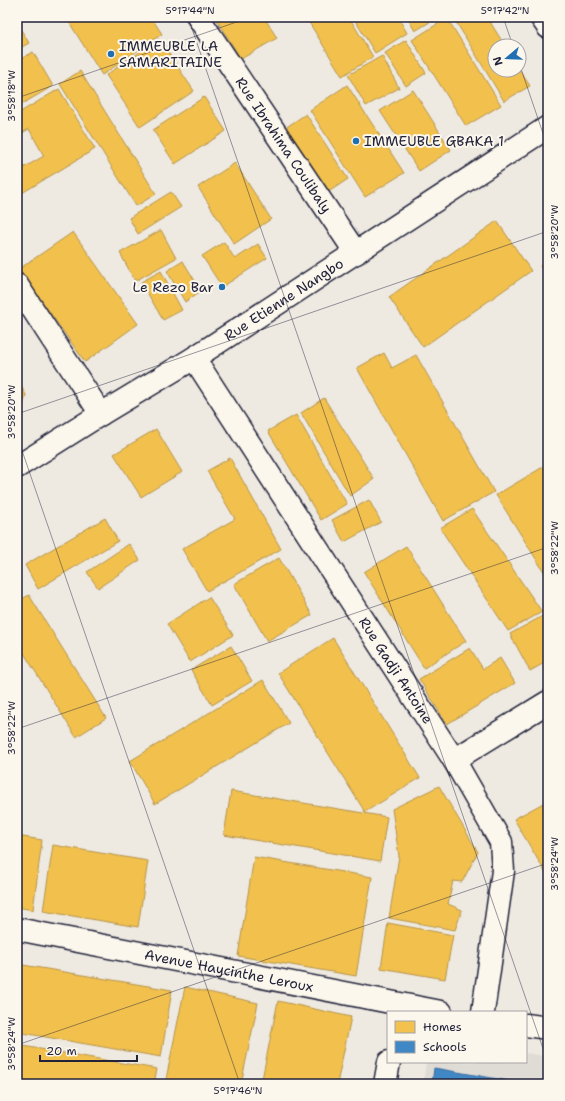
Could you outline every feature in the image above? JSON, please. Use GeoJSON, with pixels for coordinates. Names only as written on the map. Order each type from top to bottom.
{"type":"FeatureCollection","features":[{"type":"Feature","properties":{"kind":"street","name":"Rue Ibrahima Coulibaly"},"geometry":{"type":"LineString","coordinates":[[198,17],[356,253]]}},
{"type":"Feature","properties":{"kind":"street"},"geometry":{"type":"LineString","coordinates":[[541,17],[548,27]]}},
{"type":"Feature","properties":{"kind":"street","name":"Rue Etienne Nangbo"},"geometry":{"type":"LineString","coordinates":[[17,467],[194,358],[548,127]]}},
{"type":"Feature","properties":{"kind":"street"},"geometry":{"type":"LineString","coordinates":[[17,284],[101,414]]}},
{"type":"Feature","properties":{"kind":"street","name":"Rue Gadji Antoine"},"geometry":{"type":"LineString","coordinates":[[194,358],[454,760],[500,842],[502,871],[483,1011]]}},
{"type":"Feature","properties":{"kind":"street"},"geometry":{"type":"LineString","coordinates":[[454,760],[548,702]]}},
{"type":"Feature","properties":{"kind":"street","name":"Avenue Haycinthe Leroux"},"geometry":{"type":"LineString","coordinates":[[17,929],[399,1008],[430,1011]]}},
{"type":"Feature","properties":{"kind":"street"},"geometry":{"type":"LineString","coordinates":[[527,1025],[548,1028]]}},
{"type":"Feature","properties":{"kind":"street"},"geometry":{"type":"LineString","coordinates":[[385,1084],[389,1063]]}},
{"type":"Feature","properties":{"kind":"shaded area"},"geometry":{"type":"Polygon","coordinates":[[[527,1053],[548,1057],[548,1084],[423,1084],[426,1063],[527,1063],[527,1053]]]}},
{"type":"Feature","properties":{"kind":"building: Homes","name":"IMMEUBLE LA SAMARITAINE"},"geometry":{"type":"Polygon","coordinates":[[[76,17],[151,17],[162,34],[102,75],[69,22],[76,17]]]}},
{"type":"Feature","properties":{"kind":"building: Homes"},"geometry":{"type":"Polygon","coordinates":[[[215,17],[264,17],[277,38],[241,59],[215,17]]]}},
{"type":"Feature","properties":{"kind":"building: Homes"},"geometry":{"type":"Polygon","coordinates":[[[310,17],[349,17],[373,57],[342,76],[307,19],[310,17]]]}},
{"type":"Feature","properties":{"kind":"building: Homes"},"geometry":{"type":"Polygon","coordinates":[[[353,17],[398,17],[407,33],[375,53],[353,17]]]}},
{"type":"Feature","properties":{"kind":"building: Homes"},"geometry":{"type":"Polygon","coordinates":[[[407,17],[438,17],[415,31],[407,17]]]}},
{"type":"Feature","properties":{"kind":"building: Homes"},"geometry":{"type":"Polygon","coordinates":[[[453,17],[487,17],[500,38],[487,38],[487,73],[453,17]]]}},
{"type":"Feature","properties":{"kind":"building: Homes"},"geometry":{"type":"Polygon","coordinates":[[[447,18],[501,105],[466,126],[412,40],[447,18]]]}},
{"type":"Feature","properties":{"kind":"building: Homes"},"geometry":{"type":"Polygon","coordinates":[[[20,28],[29,43],[17,50],[17,30],[20,28]]]}},
{"type":"Feature","properties":{"kind":"building: Homes"},"geometry":{"type":"Polygon","coordinates":[[[159,39],[194,91],[140,127],[106,75],[159,39]]]}},
{"type":"Feature","properties":{"kind":"building: Homes"},"geometry":{"type":"Polygon","coordinates":[[[406,40],[426,73],[406,86],[385,53],[406,40]]]}},
{"type":"Feature","properties":{"kind":"building: Homes"},"geometry":{"type":"Polygon","coordinates":[[[33,52],[53,86],[17,107],[17,61],[33,52]]]}},
{"type":"Feature","properties":{"kind":"building: Homes"},"geometry":{"type":"Polygon","coordinates":[[[382,56],[399,88],[366,106],[348,75],[382,56]]]}},
{"type":"Feature","properties":{"kind":"building: Homes"},"geometry":{"type":"Polygon","coordinates":[[[80,71],[156,194],[136,206],[60,84],[80,71]]]}},
{"type":"Feature","properties":{"kind":"building: Homes"},"geometry":{"type":"Polygon","coordinates":[[[490,78],[525,78],[530,86],[504,101],[490,78]]]}},
{"type":"Feature","properties":{"kind":"building: Homes","name":"IMMEUBLE GBAKA 1"},"geometry":{"type":"Polygon","coordinates":[[[347,85],[404,173],[365,197],[310,110],[347,85]]]}},
{"type":"Feature","properties":{"kind":"building: Homes"},"geometry":{"type":"Polygon","coordinates":[[[59,89],[95,149],[17,196],[17,170],[18,171],[44,156],[29,129],[17,136],[17,114],[59,89]]]}},
{"type":"Feature","properties":{"kind":"building: Homes"},"geometry":{"type":"Polygon","coordinates":[[[413,90],[451,150],[419,171],[380,111],[413,90]]]}},
{"type":"Feature","properties":{"kind":"building: Homes"},"geometry":{"type":"Polygon","coordinates":[[[204,97],[226,131],[175,164],[153,130],[204,97]]]}},
{"type":"Feature","properties":{"kind":"building: Homes"},"geometry":{"type":"Polygon","coordinates":[[[306,114],[348,179],[327,193],[285,128],[306,114]]]}},
{"type":"Feature","properties":{"kind":"building: Homes"},"geometry":{"type":"Polygon","coordinates":[[[235,163],[271,219],[234,244],[198,187],[235,163]]]}},
{"type":"Feature","properties":{"kind":"building: Homes"},"geometry":{"type":"Polygon","coordinates":[[[171,192],[181,207],[138,234],[129,218],[171,192]]]}},
{"type":"Feature","properties":{"kind":"building: Homes"},"geometry":{"type":"Polygon","coordinates":[[[497,221],[531,271],[423,347],[389,297],[497,221]]]}},
{"type":"Feature","properties":{"kind":"building: Homes"},"geometry":{"type":"Polygon","coordinates":[[[161,230],[176,258],[135,281],[120,253],[161,230]]]}},
{"type":"Feature","properties":{"kind":"building: Homes"},"geometry":{"type":"Polygon","coordinates":[[[73,232],[138,324],[85,362],[19,269],[73,232]]]}},
{"type":"Feature","properties":{"kind":"building: Homes"},"geometry":{"type":"Polygon","coordinates":[[[224,242],[235,259],[258,244],[267,258],[222,287],[202,256],[224,242]]]}},
{"type":"Feature","properties":{"kind":"building: Homes"},"geometry":{"type":"Polygon","coordinates":[[[183,261],[201,291],[185,302],[167,271],[183,261]]]}},
{"type":"Feature","properties":{"kind":"building: Homes"},"geometry":{"type":"Polygon","coordinates":[[[548,261],[548,277],[540,266],[548,261]]]}},
{"type":"Feature","properties":{"kind":"building: Homes"},"geometry":{"type":"Polygon","coordinates":[[[161,271],[182,310],[163,320],[141,282],[161,271]]]}},
{"type":"Feature","properties":{"kind":"building: Homes"},"geometry":{"type":"Polygon","coordinates":[[[384,353],[392,368],[416,355],[494,492],[443,521],[357,368],[384,353]]]}},
{"type":"Feature","properties":{"kind":"building: Homes"},"geometry":{"type":"Polygon","coordinates":[[[17,379],[26,395],[19,418],[17,419],[17,379]]]}},
{"type":"Feature","properties":{"kind":"building: Homes"},"geometry":{"type":"Polygon","coordinates":[[[324,398],[374,479],[350,496],[301,413],[324,398]]]}},
{"type":"Feature","properties":{"kind":"building: Homes"},"geometry":{"type":"Polygon","coordinates":[[[296,415],[347,504],[321,520],[268,431],[296,415]]]}},
{"type":"Feature","properties":{"kind":"building: Homes"},"geometry":{"type":"Polygon","coordinates":[[[156,429],[182,472],[141,497],[114,454],[156,429]]]}},
{"type":"Feature","properties":{"kind":"building: Homes"},"geometry":{"type":"Polygon","coordinates":[[[230,458],[281,549],[207,591],[182,549],[235,519],[207,471],[230,458]]]}},
{"type":"Feature","properties":{"kind":"building: Homes"},"geometry":{"type":"Polygon","coordinates":[[[548,464],[548,578],[496,495],[548,464]]]}},
{"type":"Feature","properties":{"kind":"building: Homes"},"geometry":{"type":"Polygon","coordinates":[[[369,500],[381,522],[344,542],[332,520],[369,500]]]}},
{"type":"Feature","properties":{"kind":"building: Homes"},"geometry":{"type":"Polygon","coordinates":[[[472,509],[542,612],[508,631],[440,528],[472,509]]]}},
{"type":"Feature","properties":{"kind":"building: Homes"},"geometry":{"type":"Polygon","coordinates":[[[105,518],[118,541],[38,589],[25,565],[105,518]]]}},
{"type":"Feature","properties":{"kind":"building: Homes"},"geometry":{"type":"Polygon","coordinates":[[[129,544],[140,560],[98,588],[87,572],[129,544]]]}},
{"type":"Feature","properties":{"kind":"building: Homes"},"geometry":{"type":"Polygon","coordinates":[[[406,546],[466,641],[424,668],[364,572],[406,546]]]}},
{"type":"Feature","properties":{"kind":"building: Homes"},"geometry":{"type":"Polygon","coordinates":[[[279,558],[312,615],[267,641],[234,584],[279,558]]]}},
{"type":"Feature","properties":{"kind":"building: Homes"},"geometry":{"type":"Polygon","coordinates":[[[29,595],[106,718],[76,737],[17,642],[17,602],[29,595]]]}},
{"type":"Feature","properties":{"kind":"building: Homes"},"geometry":{"type":"Polygon","coordinates":[[[209,597],[233,635],[190,662],[167,624],[209,597]]]}},
{"type":"Feature","properties":{"kind":"building: Homes"},"geometry":{"type":"Polygon","coordinates":[[[548,613],[548,661],[530,671],[510,634],[548,613]]]}},
{"type":"Feature","properties":{"kind":"building: Homes"},"geometry":{"type":"Polygon","coordinates":[[[333,638],[420,778],[365,812],[278,673],[333,638]]]}},
{"type":"Feature","properties":{"kind":"building: Homes"},"geometry":{"type":"Polygon","coordinates":[[[231,646],[252,681],[212,705],[191,670],[231,646]]]}},
{"type":"Feature","properties":{"kind":"building: Homes"},"geometry":{"type":"Polygon","coordinates":[[[470,648],[483,669],[500,658],[515,683],[447,724],[419,679],[470,648]]]}},
{"type":"Feature","properties":{"kind":"building: Homes"},"geometry":{"type":"Polygon","coordinates":[[[263,680],[289,723],[155,804],[130,761],[263,680]]]}},
{"type":"Feature","properties":{"kind":"building: Homes"},"geometry":{"type":"Polygon","coordinates":[[[439,786],[478,852],[462,882],[453,881],[448,904],[462,910],[455,930],[389,918],[399,856],[392,809],[439,786]]]}},
{"type":"Feature","properties":{"kind":"building: Homes"},"geometry":{"type":"Polygon","coordinates":[[[231,791],[387,817],[380,861],[224,835],[231,791]]]}},
{"type":"Feature","properties":{"kind":"building: Homes"},"geometry":{"type":"Polygon","coordinates":[[[547,801],[548,803],[548,877],[514,819],[547,801]]]}},
{"type":"Feature","properties":{"kind":"building: Homes"},"geometry":{"type":"Polygon","coordinates":[[[17,836],[42,840],[33,910],[17,907],[17,836]]]}},
{"type":"Feature","properties":{"kind":"building: Homes"},"geometry":{"type":"Polygon","coordinates":[[[53,845],[148,861],[138,927],[43,911],[53,845]]]}},
{"type":"Feature","properties":{"kind":"building: Homes"},"geometry":{"type":"Polygon","coordinates":[[[254,857],[372,877],[356,976],[238,956],[254,857]]]}},
{"type":"Feature","properties":{"kind":"building: Homes"},"geometry":{"type":"Polygon","coordinates":[[[388,923],[453,935],[445,979],[381,968],[388,923]]]}},
{"type":"Feature","properties":{"kind":"building: Homes"},"geometry":{"type":"Polygon","coordinates":[[[17,964],[172,990],[161,1057],[17,1032],[17,964]]]}},
{"type":"Feature","properties":{"kind":"building: Homes"},"geometry":{"type":"Polygon","coordinates":[[[185,987],[258,1003],[241,1084],[165,1084],[185,987]]]}},
{"type":"Feature","properties":{"kind":"building: Homes"},"geometry":{"type":"Polygon","coordinates":[[[278,1001],[351,1017],[337,1084],[261,1084],[278,1001]]]}},
{"type":"Feature","properties":{"kind":"building: Homes"},"geometry":{"type":"Polygon","coordinates":[[[17,1045],[157,1069],[154,1084],[17,1084],[17,1045]]]}},
{"type":"Feature","properties":{"kind":"building: Schools"},"geometry":{"type":"Polygon","coordinates":[[[434,1068],[527,1084],[432,1084],[434,1068]]]}},
{"type":"Feature","properties":{"kind":"place","name":"IMMEUBLE LA SAMARITAINE"},"geometry":{"type":"Point","coordinates":[111,54]}},
{"type":"Feature","properties":{"kind":"place","name":"IMMEUBLE GBAKA 1"},"geometry":{"type":"Point","coordinates":[356,141]}},
{"type":"Feature","properties":{"kind":"place","name":"Le Rezo Bar"},"geometry":{"type":"Point","coordinates":[222,287]}}]}
